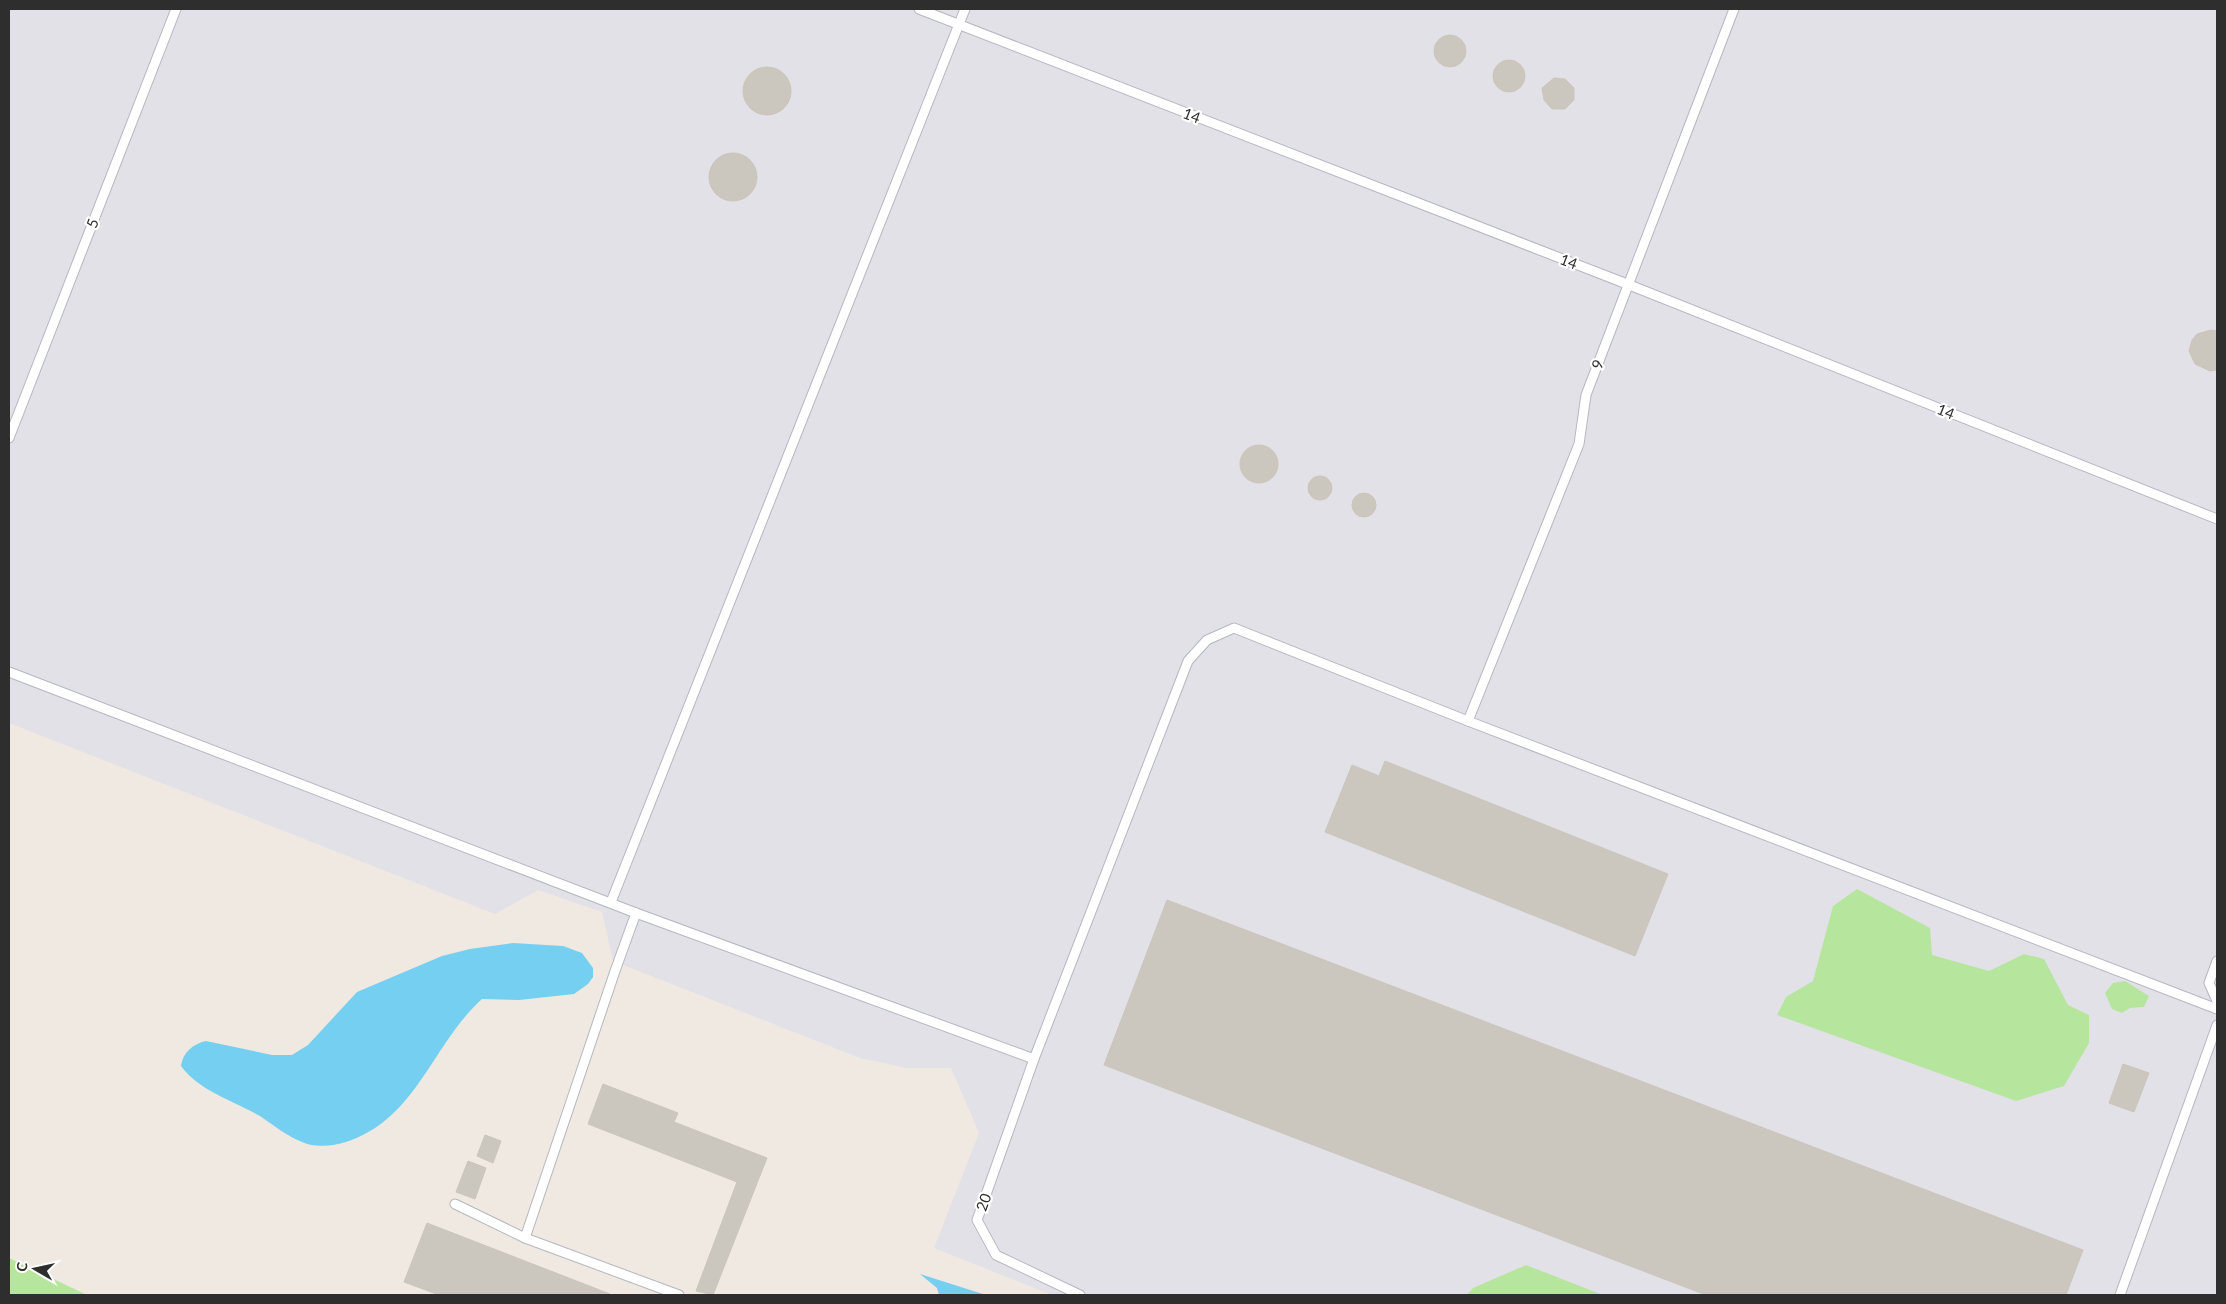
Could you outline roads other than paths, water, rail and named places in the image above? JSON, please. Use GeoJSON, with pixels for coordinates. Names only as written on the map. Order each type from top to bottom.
{"type":"FeatureCollection","features":[{"type":"Feature","properties":{"kind":"lane","name":"5"},"geometry":{"type":"LineString","coordinates":[[9,438],[176,9]]}},
{"type":"Feature","properties":{"kind":"lane","name":"14"},"geometry":{"type":"LineString","coordinates":[[919,9],[1627,284],[2217,520]]}},
{"type":"Feature","properties":{"kind":"lane"},"geometry":{"type":"LineString","coordinates":[[611,902],[965,9]]}},
{"type":"Feature","properties":{"kind":"lane","name":"9"},"geometry":{"type":"LineString","coordinates":[[1468,721],[1579,444],[1586,395],[1734,9]]}},
{"type":"Feature","properties":{"kind":"lane","name":"20"},"geometry":{"type":"LineString","coordinates":[[1080,1295],[996,1255],[977,1220],[1034,1059],[1188,661],[1207,640],[1234,628],[1468,721],[2217,1009]]}},
{"type":"Feature","properties":{"kind":"lane"},"geometry":{"type":"LineString","coordinates":[[9,672],[636,913],[1034,1059]]}},
{"type":"Feature","properties":{"kind":"lane"},"geometry":{"type":"LineString","coordinates":[[526,1238],[636,913]]}},
{"type":"Feature","properties":{"kind":"lane"},"geometry":{"type":"LineString","coordinates":[[2217,961],[2209,983],[2217,1001]]}},
{"type":"Feature","properties":{"kind":"lane"},"geometry":{"type":"LineString","coordinates":[[2120,1295],[2217,1025]]}},
{"type":"Feature","properties":{"kind":"lane"},"geometry":{"type":"LineString","coordinates":[[455,1204],[526,1238],[678,1295]]}},
{"type":"Feature","properties":{"kind":"water"},"geometry":{"type":"Polygon","coordinates":[[[513,943],[563,946],[582,953],[593,968],[593,977],[588,984],[574,994],[519,1000],[482,999],[450,1037],[407,1099],[390,1116],[370,1131],[346,1142],[318,1146],[296,1140],[260,1116],[207,1089],[188,1075],[181,1066],[189,1049],[206,1041],[272,1055],[292,1055],[308,1045],[357,992],[442,956],[470,949],[513,943]]]}},
{"type":"Feature","properties":{"kind":"water"},"geometry":{"type":"Polygon","coordinates":[[[920,1274],[986,1295],[939,1295],[937,1288],[920,1274]]]}}]}
